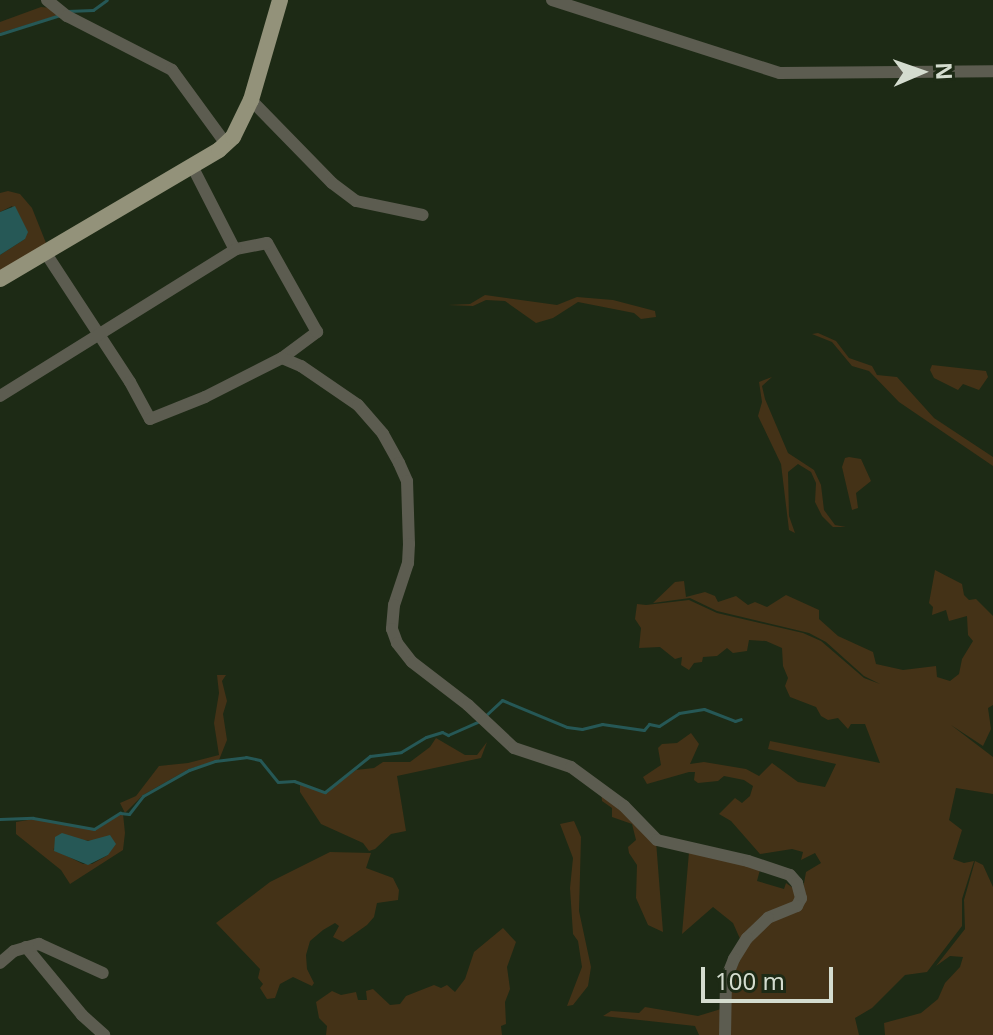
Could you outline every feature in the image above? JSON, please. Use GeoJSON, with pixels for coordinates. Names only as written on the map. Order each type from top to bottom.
{"type":"FeatureCollection","features":[{"type":"Feature","properties":{"kind":"main road"},"geometry":{"type":"LineString","coordinates":[[0,279],[226,144],[243,122],[280,0]]}},
{"type":"Feature","properties":{"kind":"street"},"geometry":{"type":"LineString","coordinates":[[47,0],[67,16],[172,70],[226,144]]}},
{"type":"Feature","properties":{"kind":"street"},"geometry":{"type":"LineString","coordinates":[[552,0],[780,73],[993,71]]}},
{"type":"Feature","properties":{"kind":"street"},"geometry":{"type":"LineString","coordinates":[[251,100],[332,183],[356,201],[423,215]]}},
{"type":"Feature","properties":{"kind":"street"},"geometry":{"type":"LineString","coordinates":[[192,166],[236,249]]}},
{"type":"Feature","properties":{"kind":"street"},"geometry":{"type":"LineString","coordinates":[[0,396],[99,336],[236,249],[267,243],[317,332],[282,358],[205,397],[150,419],[99,336],[45,252]]}},
{"type":"Feature","properties":{"kind":"street"},"geometry":{"type":"LineString","coordinates":[[282,358],[301,366],[358,405],[383,434],[407,481],[409,553],[404,579],[394,605],[392,629],[397,643],[412,662],[468,705],[514,748],[562,762],[604,789],[657,840],[775,869],[790,875],[797,883],[801,898],[797,906],[768,918],[747,938],[734,959],[726,979],[725,1035]]}},
{"type":"Feature","properties":{"kind":"street"},"geometry":{"type":"LineString","coordinates":[[0,963],[26,947],[39,944],[103,973]]}},
{"type":"Feature","properties":{"kind":"street"},"geometry":{"type":"LineString","coordinates":[[26,947],[82,1015],[104,1035]]}},
{"type":"Feature","properties":{"kind":"shaded area"},"geometry":{"type":"Polygon","coordinates":[[[41,7],[51,8],[59,15],[0,33],[0,22],[41,7]]]}},
{"type":"Feature","properties":{"kind":"shaded area"},"geometry":{"type":"Polygon","coordinates":[[[0,193],[20,194],[32,208],[46,243],[0,274],[0,255],[25,239],[12,206],[0,212],[0,193]]]}},
{"type":"Feature","properties":{"kind":"shaded area"},"geometry":{"type":"Polygon","coordinates":[[[485,295],[557,305],[577,297],[613,300],[655,311],[656,317],[641,319],[634,313],[578,302],[553,318],[536,323],[505,301],[486,300],[473,306],[448,305],[470,304],[485,295]]]}},
{"type":"Feature","properties":{"kind":"shaded area"},"geometry":{"type":"Polygon","coordinates":[[[818,333],[836,341],[849,358],[872,366],[877,375],[897,377],[934,418],[993,457],[993,466],[899,402],[869,371],[852,366],[832,342],[812,334],[818,333]]]}},
{"type":"Feature","properties":{"kind":"shaded area"},"geometry":{"type":"Polygon","coordinates":[[[932,365],[986,371],[988,377],[979,390],[963,384],[958,390],[934,378],[930,370],[932,365]]]}},
{"type":"Feature","properties":{"kind":"shaded area"},"geometry":{"type":"Polygon","coordinates":[[[772,377],[762,386],[788,453],[814,470],[821,485],[824,510],[835,525],[846,527],[833,527],[822,516],[815,502],[816,483],[811,472],[798,464],[788,472],[789,516],[795,533],[789,530],[781,464],[758,416],[762,402],[759,382],[772,377]]]}},
{"type":"Feature","properties":{"kind":"shaded area"},"geometry":{"type":"Polygon","coordinates":[[[845,458],[861,459],[871,481],[856,493],[858,508],[852,510],[842,467],[845,458]]]}},
{"type":"Feature","properties":{"kind":"shaded area"},"geometry":{"type":"Polygon","coordinates":[[[935,570],[962,584],[964,595],[969,600],[976,599],[993,616],[993,705],[988,708],[991,729],[983,746],[951,725],[993,757],[993,794],[956,788],[949,820],[962,830],[953,859],[964,863],[974,861],[962,899],[962,926],[927,972],[905,975],[872,1008],[855,1018],[859,1035],[728,1035],[729,984],[750,939],[771,922],[799,911],[806,872],[821,863],[815,853],[801,860],[803,852],[792,849],[760,854],[731,821],[719,814],[735,798],[742,803],[750,796],[753,786],[744,780],[724,776],[718,781],[698,783],[694,780],[695,772],[689,772],[647,784],[643,777],[661,765],[658,748],[662,744],[677,743],[691,733],[699,744],[690,764],[704,762],[746,769],[759,776],[772,763],[798,782],[825,787],[836,764],[768,749],[770,741],[880,763],[865,724],[851,724],[848,729],[838,718],[828,720],[821,716],[816,707],[790,697],[785,686],[788,678],[783,666],[782,648],[766,641],[749,640],[747,651],[733,653],[727,648],[717,656],[703,657],[702,662],[694,663],[689,670],[681,665],[682,657],[675,659],[660,647],[639,648],[641,628],[635,619],[637,604],[646,605],[689,600],[717,613],[803,633],[821,641],[864,678],[880,684],[864,676],[826,642],[809,633],[717,611],[690,598],[653,603],[675,582],[684,581],[686,597],[705,592],[715,596],[718,602],[736,596],[748,605],[755,602],[767,607],[786,595],[819,610],[819,619],[838,636],[873,652],[876,664],[903,670],[936,666],[937,677],[950,681],[959,674],[962,659],[973,641],[968,635],[967,616],[949,621],[946,610],[932,615],[933,607],[929,603],[935,570]]]}},
{"type":"Feature","properties":{"kind":"shaded area"},"geometry":{"type":"Polygon","coordinates":[[[217,675],[226,675],[222,681],[227,701],[223,714],[227,740],[219,760],[189,769],[143,795],[125,813],[120,803],[136,796],[159,766],[219,755],[214,723],[219,693],[217,675]]]}},
{"type":"Feature","properties":{"kind":"shaded area"},"geometry":{"type":"Polygon","coordinates":[[[436,738],[465,755],[477,755],[487,742],[481,758],[397,776],[406,831],[391,834],[375,849],[369,851],[363,843],[321,824],[300,792],[300,784],[325,793],[356,770],[374,768],[383,762],[410,762],[430,747],[436,738]]]}},
{"type":"Feature","properties":{"kind":"shaded area"},"geometry":{"type":"Polygon","coordinates":[[[601,790],[656,841],[663,932],[648,925],[636,898],[637,865],[628,847],[636,840],[632,824],[612,817],[612,808],[602,801],[601,790]]]}},
{"type":"Feature","properties":{"kind":"shaded area"},"geometry":{"type":"Polygon","coordinates":[[[123,814],[123,850],[70,884],[61,870],[16,834],[16,822],[34,819],[94,830],[123,814]],[[81,840],[53,849],[83,864],[92,864],[108,855],[92,841],[81,840]]]}},
{"type":"Feature","properties":{"kind":"shaded area"},"geometry":{"type":"Polygon","coordinates":[[[574,821],[581,837],[579,911],[591,967],[588,986],[573,1005],[567,1006],[582,967],[578,941],[573,934],[570,888],[573,858],[560,824],[574,821]]]}},
{"type":"Feature","properties":{"kind":"shaded area"},"geometry":{"type":"Polygon","coordinates":[[[330,852],[371,853],[366,868],[393,878],[399,890],[398,900],[377,903],[374,917],[343,942],[333,937],[339,926],[335,923],[323,930],[310,941],[306,955],[307,969],[314,983],[312,986],[293,977],[280,984],[275,998],[267,999],[260,988],[263,984],[258,978],[260,969],[216,923],[270,882],[330,852]]]}},
{"type":"Feature","properties":{"kind":"shaded area"},"geometry":{"type":"Polygon","coordinates":[[[689,852],[761,866],[757,881],[784,889],[786,883],[793,888],[797,901],[741,941],[733,923],[713,907],[682,934],[689,852]]]}},
{"type":"Feature","properties":{"kind":"shaded area"},"geometry":{"type":"Polygon","coordinates":[[[975,861],[983,865],[993,887],[993,1035],[885,1035],[884,1023],[921,1013],[938,999],[945,983],[960,967],[963,957],[950,956],[936,966],[965,929],[964,900],[975,861]]]}},
{"type":"Feature","properties":{"kind":"shaded area"},"geometry":{"type":"Polygon","coordinates":[[[503,928],[516,942],[507,967],[510,989],[505,1002],[506,1024],[501,1026],[502,1035],[326,1035],[327,1026],[319,1018],[316,1002],[332,991],[341,995],[356,992],[358,1000],[367,1000],[366,991],[373,989],[390,1005],[400,1004],[406,996],[434,985],[441,988],[447,985],[455,992],[465,979],[474,952],[503,928]]]}},
{"type":"Feature","properties":{"kind":"shaded area"},"geometry":{"type":"Polygon","coordinates":[[[645,1007],[698,1016],[721,1009],[722,1035],[699,1035],[695,1026],[603,1016],[611,1011],[639,1013],[645,1007]]]}},
{"type":"Feature","properties":{"kind":"water"},"geometry":{"type":"Polygon","coordinates":[[[15,206],[28,232],[25,239],[0,255],[0,212],[15,206]]]}},
{"type":"Feature","properties":{"kind":"water"},"geometry":{"type":"Polygon","coordinates":[[[62,833],[88,841],[110,835],[116,844],[108,855],[88,865],[54,851],[55,837],[62,833]]]}},
{"type":"Feature","properties":{"kind":"waterway"},"geometry":{"type":"LineString","coordinates":[[67,11],[93,10],[107,0]]}},
{"type":"Feature","properties":{"kind":"waterway"},"geometry":{"type":"LineString","coordinates":[[0,34],[60,15]]}},
{"type":"Feature","properties":{"kind":"waterway"},"geometry":{"type":"LineString","coordinates":[[485,716],[502,700],[567,727],[582,729],[602,724],[644,730],[649,724],[659,726],[679,713],[704,709],[735,721],[741,719]]}},
{"type":"Feature","properties":{"kind":"waterway"},"geometry":{"type":"LineString","coordinates":[[0,819],[33,818],[94,829],[120,813],[129,814],[143,796],[189,770],[215,761],[246,757],[260,760],[278,782],[294,781],[325,792],[370,756],[401,752],[426,737],[442,732],[448,735],[480,721]]}}]}
